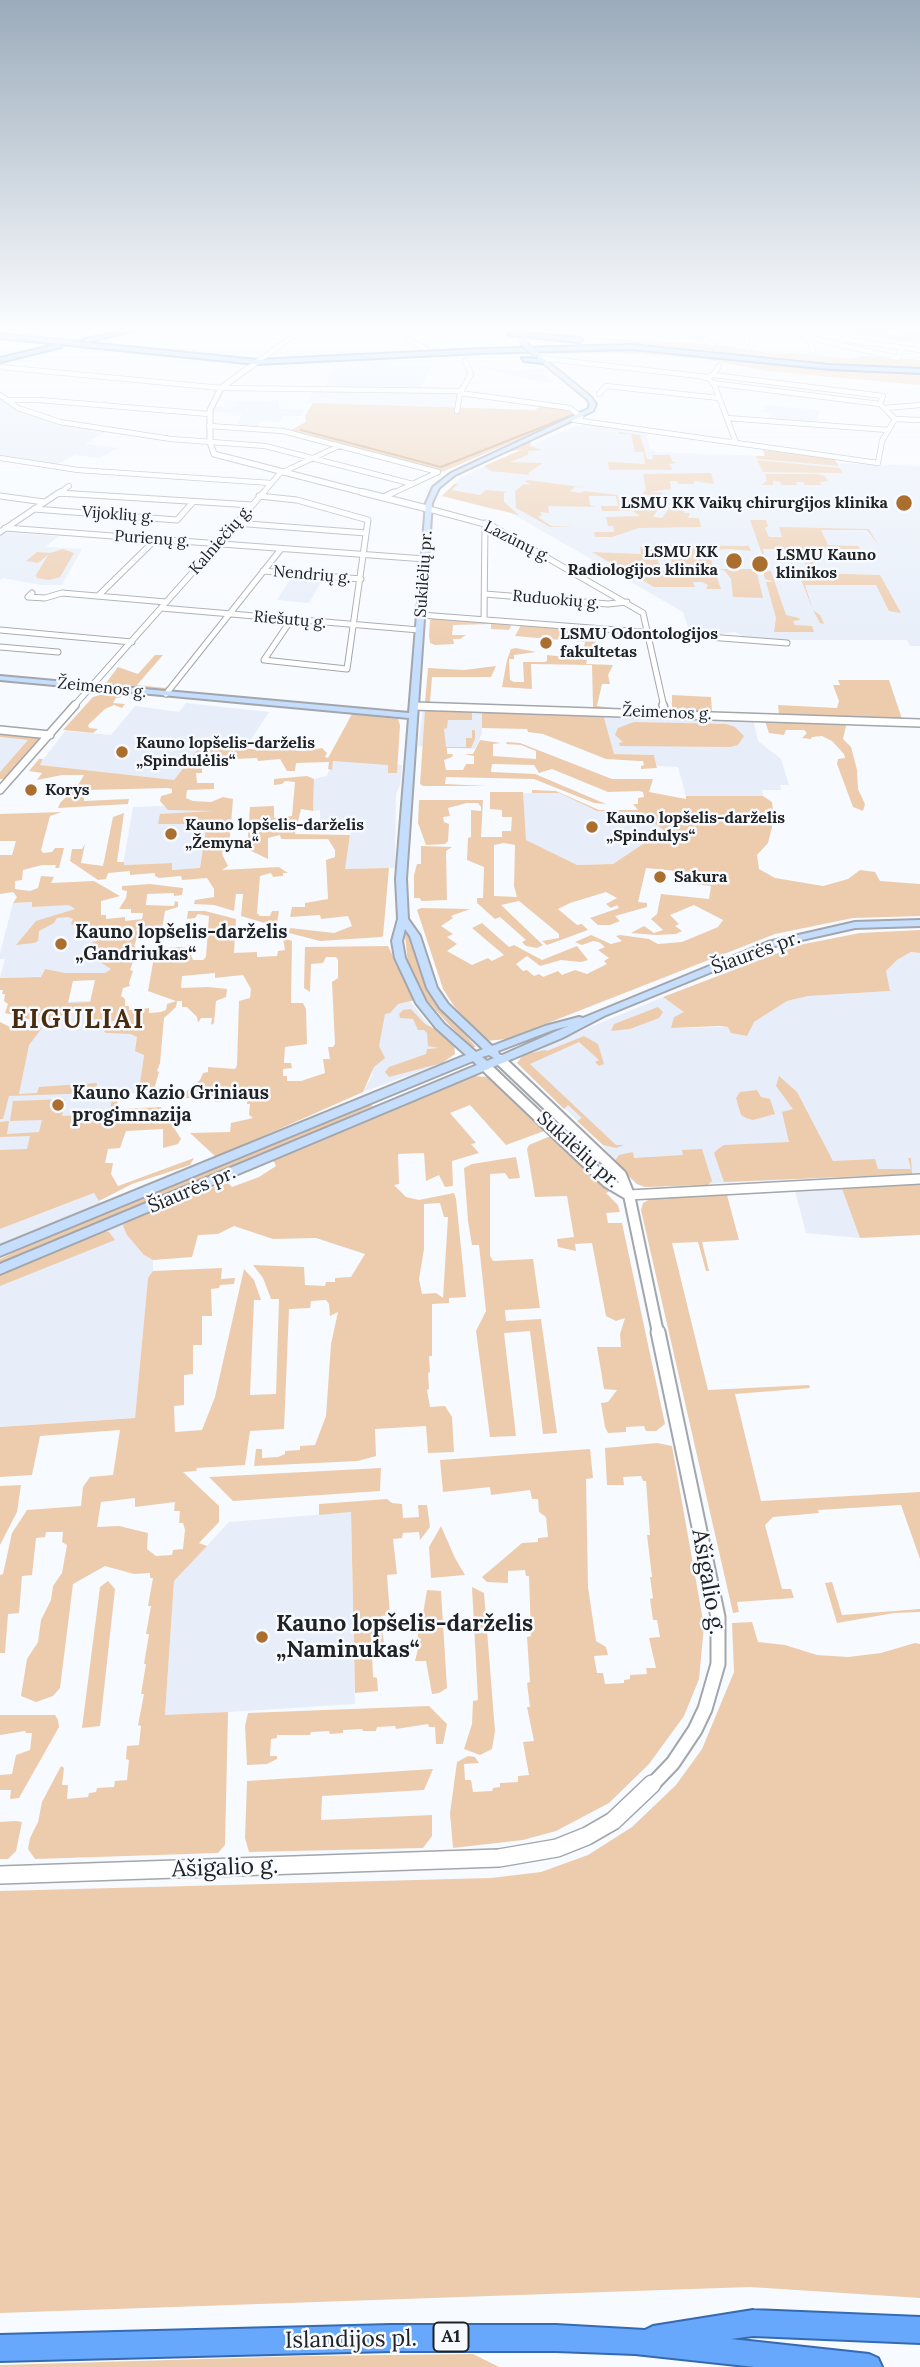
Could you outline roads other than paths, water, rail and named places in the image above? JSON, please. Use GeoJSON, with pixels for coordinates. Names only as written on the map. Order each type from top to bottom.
{"type":"FeatureCollection","features":[{"type":"Feature","properties":{"kind":"highway"},"geometry":{"type":"LineString","coordinates":[[635,2342],[754,2323],[920,2330]]}},
{"type":"Feature","properties":{"kind":"highway","name":"Islandijos pl."},"geometry":{"type":"LineString","coordinates":[[0,2348],[484,2337],[635,2342],[869,2367]]}},
{"type":"Feature","properties":{"kind":"main road","name":"Sukilėlių pr."},"geometry":{"type":"LineString","coordinates":[[485,1066],[440,1026],[415,992],[400,958],[397,940],[403,919],[401,879],[419,630],[429,509],[434,490],[449,476],[535,437]]}},
{"type":"Feature","properties":{"kind":"main road","name":"Žeimenos g."},"geometry":{"type":"LineString","coordinates":[[0,678],[166,694],[413,711]]}},
{"type":"Feature","properties":{"kind":"main road","name":"Sukilėlių pr."},"geometry":{"type":"LineString","coordinates":[[403,919],[415,936],[432,988],[444,1006],[500,1060]]}},
{"type":"Feature","properties":{"kind":"main road","name":"Šiaurės pr."},"geometry":{"type":"LineString","coordinates":[[0,1269],[558,1036],[600,1014],[781,941],[855,926],[920,923]]}},
{"type":"Feature","properties":{"kind":"main road","name":"Šiaurės pr."},"geometry":{"type":"LineString","coordinates":[[0,1251],[475,1056],[549,1028],[600,1014]]}},
{"type":"Feature","properties":{"kind":"main road"},"geometry":{"type":"LineString","coordinates":[[373,1097],[382,1108]]}},
{"type":"Feature","properties":{"kind":"street"},"geometry":{"type":"LineString","coordinates":[[163,437],[265,446],[413,484]]}},
{"type":"Feature","properties":{"kind":"street"},"geometry":{"type":"LineString","coordinates":[[210,437],[212,451],[217,455],[282,472],[340,446]]}},
{"type":"Feature","properties":{"kind":"street"},"geometry":{"type":"LineString","coordinates":[[306,437],[438,472],[383,498]]}},
{"type":"Feature","properties":{"kind":"street"},"geometry":{"type":"LineString","coordinates":[[693,437],[880,462],[883,437]]}},
{"type":"Feature","properties":{"kind":"street"},"geometry":{"type":"LineString","coordinates":[[731,442],[735,440],[734,437]]}},
{"type":"Feature","properties":{"kind":"street"},"geometry":{"type":"LineString","coordinates":[[0,458],[78,470],[271,483]]}},
{"type":"Feature","properties":{"kind":"street","name":"Lazūnų g."},"geometry":{"type":"LineString","coordinates":[[282,472],[485,523],[627,603],[643,613],[666,712]]}},
{"type":"Feature","properties":{"kind":"street","name":"Kalniečių g."},"geometry":{"type":"LineString","coordinates":[[0,790],[282,472]]}},
{"type":"Feature","properties":{"kind":"street"},"geometry":{"type":"LineString","coordinates":[[3,530],[69,486]]}},
{"type":"Feature","properties":{"kind":"street","name":"Vijoklių g."},"geometry":{"type":"LineString","coordinates":[[59,493],[252,505]]}},
{"type":"Feature","properties":{"kind":"street"},"geometry":{"type":"LineString","coordinates":[[0,496],[44,502]]}},
{"type":"Feature","properties":{"kind":"street"},"geometry":{"type":"LineString","coordinates":[[259,496],[297,500],[368,520],[347,669],[264,660],[262,657],[291,620]]}},
{"type":"Feature","properties":{"kind":"street","name":"Vijoklių g."},"geometry":{"type":"LineString","coordinates":[[34,509],[177,520],[193,502]]}},
{"type":"Feature","properties":{"kind":"street"},"geometry":{"type":"LineString","coordinates":[[235,523],[366,533]]}},
{"type":"Feature","properties":{"kind":"street"},"geometry":{"type":"LineString","coordinates":[[484,620],[485,523]]}},
{"type":"Feature","properties":{"kind":"street","name":"Purienų g."},"geometry":{"type":"LineString","coordinates":[[3,530],[425,559]]}},
{"type":"Feature","properties":{"kind":"street"},"geometry":{"type":"LineString","coordinates":[[98,596],[156,539]]}},
{"type":"Feature","properties":{"kind":"street"},"geometry":{"type":"LineString","coordinates":[[166,694],[281,549]]}},
{"type":"Feature","properties":{"kind":"street","name":"Nendrių g."},"geometry":{"type":"LineString","coordinates":[[263,571],[361,579]]}},
{"type":"Feature","properties":{"kind":"street"},"geometry":{"type":"LineString","coordinates":[[32,593],[28,597],[45,598],[62,593],[166,602]]}},
{"type":"Feature","properties":{"kind":"street","name":"Ruduokių g."},"geometry":{"type":"LineString","coordinates":[[485,594],[608,604],[627,603]]}},
{"type":"Feature","properties":{"kind":"street","name":"Riešutų g."},"geometry":{"type":"LineString","coordinates":[[161,608],[419,630]]}},
{"type":"Feature","properties":{"kind":"street"},"geometry":{"type":"LineString","coordinates":[[421,615],[787,643]]}},
{"type":"Feature","properties":{"kind":"street"},"geometry":{"type":"LineString","coordinates":[[0,630],[132,642]]}},
{"type":"Feature","properties":{"kind":"street"},"geometry":{"type":"LineString","coordinates":[[44,651],[58,635]]}},
{"type":"Feature","properties":{"kind":"street"},"geometry":{"type":"LineString","coordinates":[[0,647],[58,652]]}},
{"type":"Feature","properties":{"kind":"street","name":"Žeimenos g."},"geometry":{"type":"LineString","coordinates":[[413,711],[666,712],[920,723]]}},
{"type":"Feature","properties":{"kind":"street"},"geometry":{"type":"LineString","coordinates":[[0,730],[50,735]]}},
{"type":"Feature","properties":{"kind":"street","name":"Sukilėlių pr."},"geometry":{"type":"LineString","coordinates":[[500,1060],[621,1175],[629,1195]]}},
{"type":"Feature","properties":{"kind":"street","name":"Sukilėlių pr."},"geometry":{"type":"LineString","coordinates":[[485,1066],[607,1182],[629,1195]]}},
{"type":"Feature","properties":{"kind":"street"},"geometry":{"type":"LineString","coordinates":[[629,1195],[920,1178]]}},
{"type":"Feature","properties":{"kind":"street","name":"Ašigalio g."},"geometry":{"type":"LineString","coordinates":[[0,1875],[499,1858],[524,1854],[557,1848],[587,1836],[613,1821],[673,1763],[695,1730],[705,1709],[718,1664],[719,1633],[714,1597],[629,1195]]}},
{"type":"Feature","properties":{"kind":"waterway"},"geometry":{"type":"LineString","coordinates":[[329,437],[441,467],[516,437]]}},
{"type":"Feature","properties":{"kind":"place","name":"LSMU KK Vaikų chirurgijos klinika"},"geometry":{"type":"Point","coordinates":[904,503]}},
{"type":"Feature","properties":{"kind":"place","name":"LSMU KK Radiologijos klinika"},"geometry":{"type":"Point","coordinates":[734,561]}},
{"type":"Feature","properties":{"kind":"place","name":"LSMU Kauno klinikos"},"geometry":{"type":"Point","coordinates":[760,564]}},
{"type":"Feature","properties":{"kind":"place","name":"LSMU Odontologijos fakultetas"},"geometry":{"type":"Point","coordinates":[546,643]}},
{"type":"Feature","properties":{"kind":"place","name":"Kauno lopšelis-darželis „Spindulėlis“"},"geometry":{"type":"Point","coordinates":[122,752]}},
{"type":"Feature","properties":{"kind":"place","name":"Korys"},"geometry":{"type":"Point","coordinates":[31,790]}},
{"type":"Feature","properties":{"kind":"place","name":"Kauno lopšelis-darželis „Spindulys“"},"geometry":{"type":"Point","coordinates":[592,827]}},
{"type":"Feature","properties":{"kind":"place","name":"Kauno lopšelis-darželis „Žemyna“"},"geometry":{"type":"Point","coordinates":[171,834]}},
{"type":"Feature","properties":{"kind":"place","name":"Sakura"},"geometry":{"type":"Point","coordinates":[660,877]}},
{"type":"Feature","properties":{"kind":"place","name":"Kauno lopšelis-darželis „Gandriukas“"},"geometry":{"type":"Point","coordinates":[61,944]}},
{"type":"Feature","properties":{"kind":"place","name":"Kauno Kazio Griniaus progimnazija"},"geometry":{"type":"Point","coordinates":[58,1105]}},
{"type":"Feature","properties":{"kind":"place","name":"Kauno lopšelis-darželis „Naminukas“"},"geometry":{"type":"Point","coordinates":[262,1637]}},
{"type":"Feature","properties":{"kind":"district","name":"EIGULIAI"},"geometry":{"type":"Point","coordinates":[78,1021]}}]}
